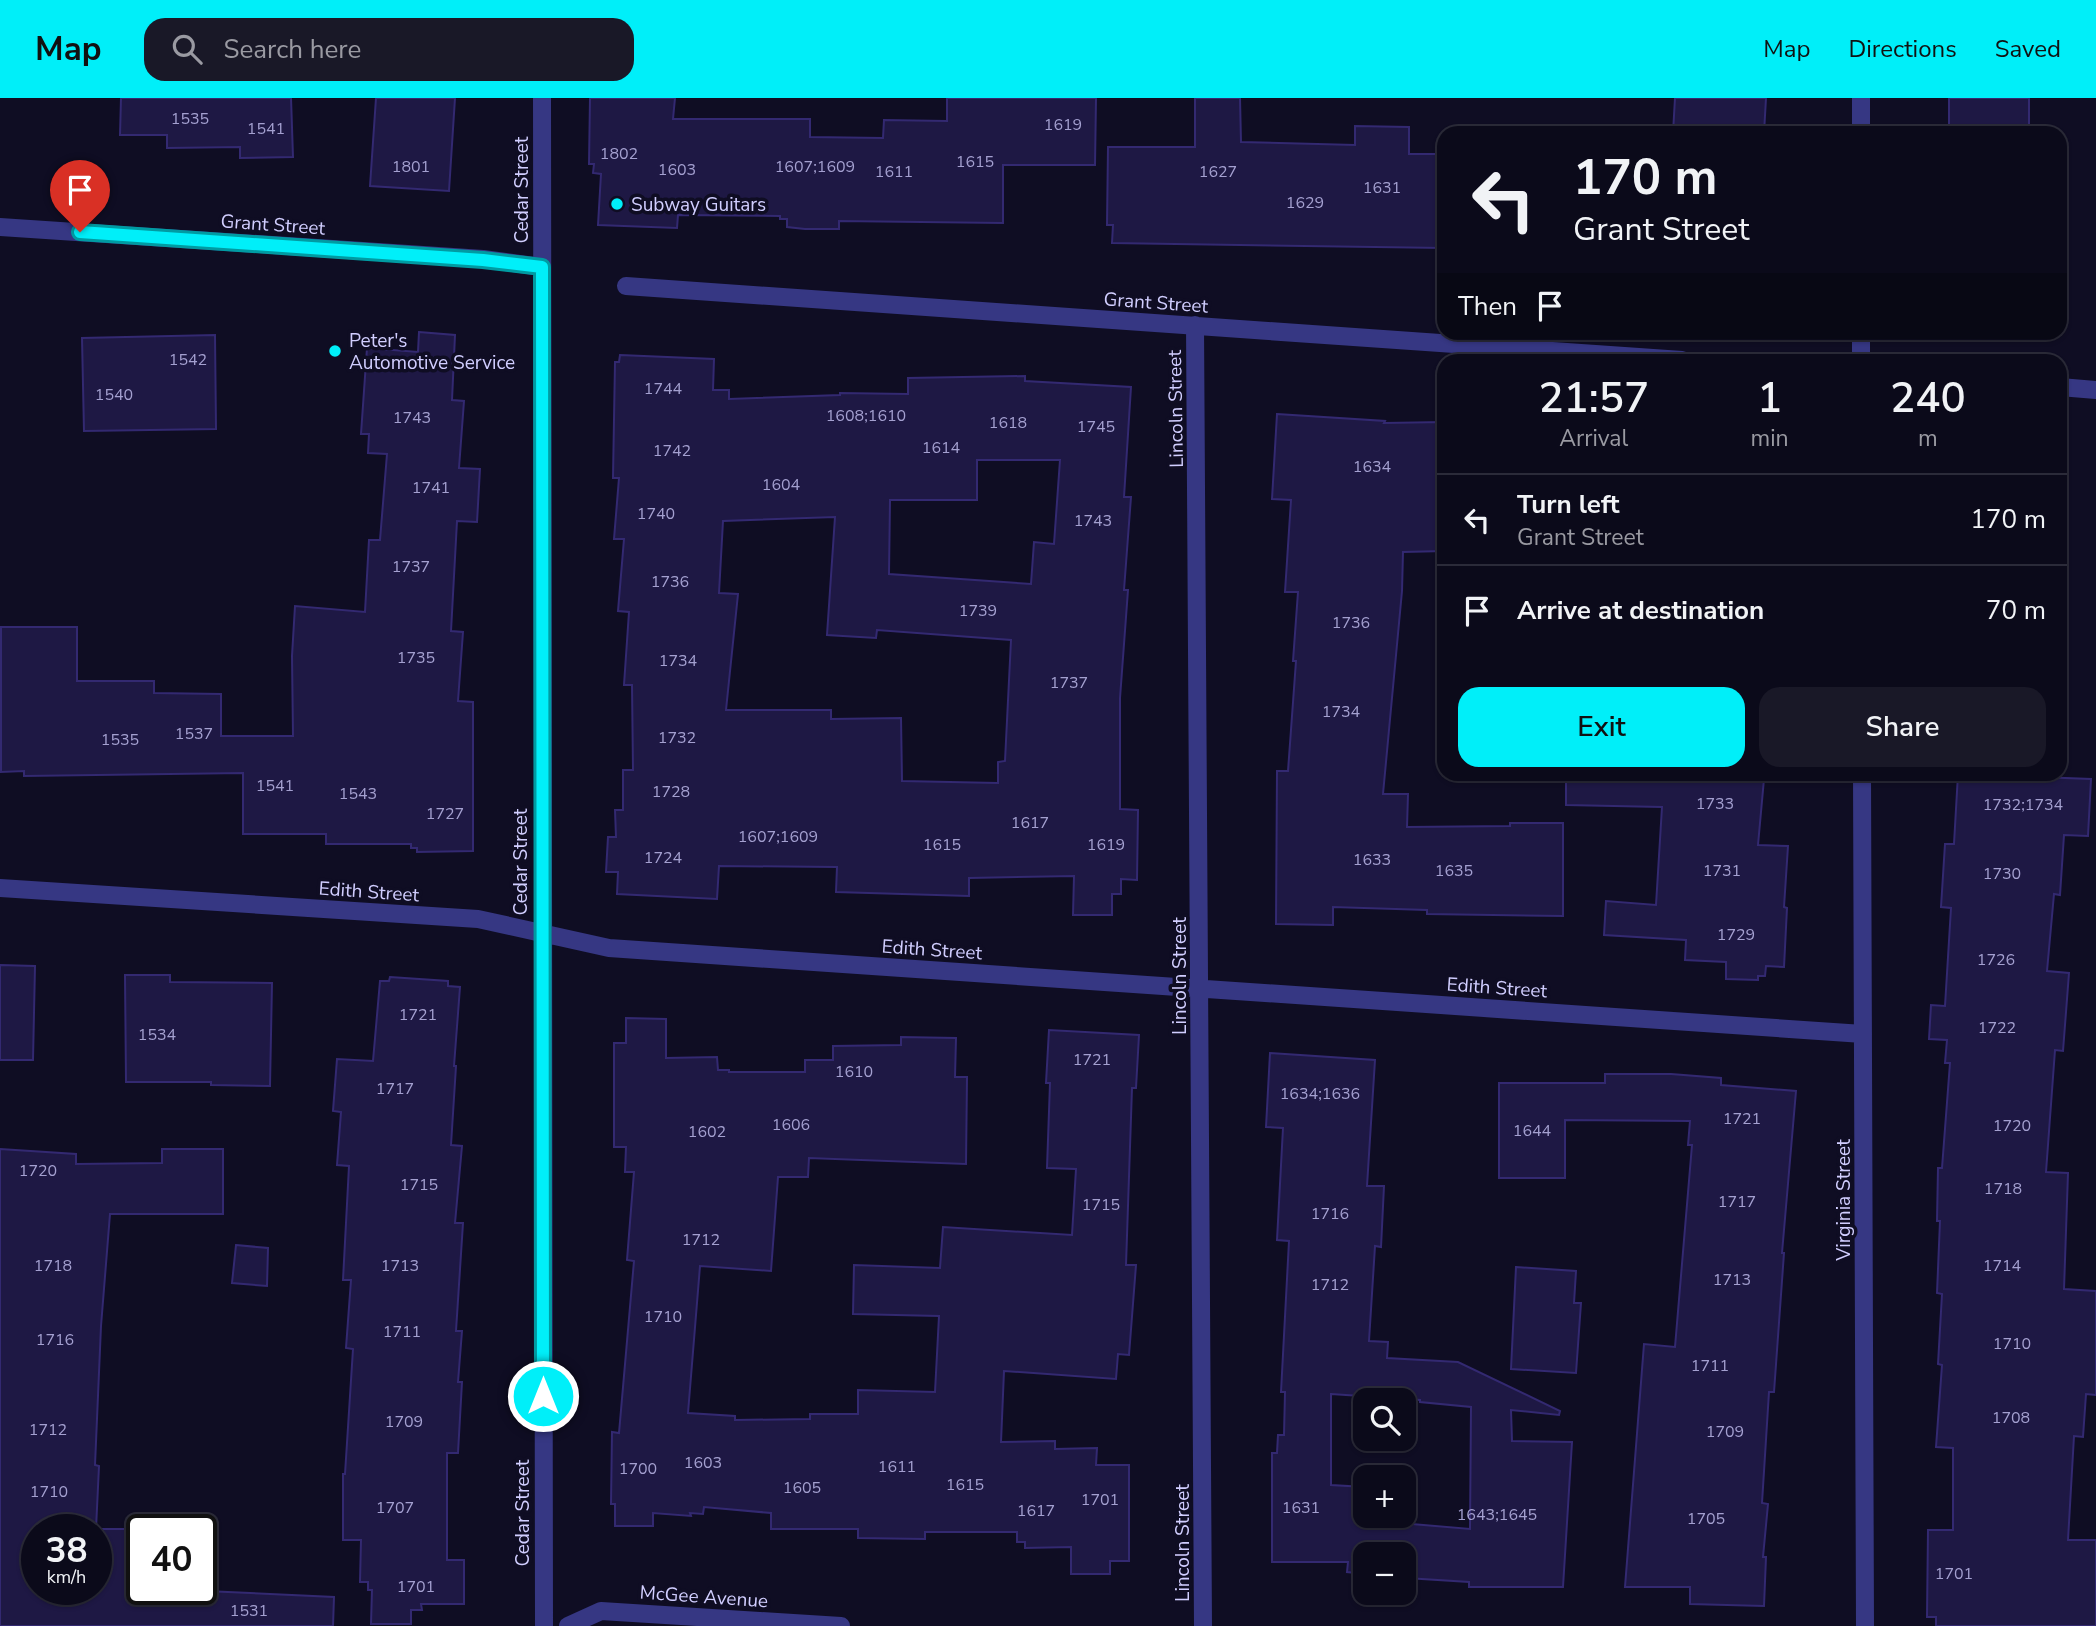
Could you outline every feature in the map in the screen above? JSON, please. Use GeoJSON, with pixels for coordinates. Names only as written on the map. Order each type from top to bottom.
{"type":"FeatureCollection","features":[{"type":"Feature","properties":{"kind":"street","name":"Cedar Street"},"geometry":{"type":"LineString","coordinates":[[542,98],[544,1626]]}},
{"type":"Feature","properties":{"kind":"street"},"geometry":{"type":"LineString","coordinates":[[1861,98],[1861,126]]}},
{"type":"Feature","properties":{"kind":"street","name":"Grant Street"},"geometry":{"type":"LineString","coordinates":[[0,227],[470,258],[542,267]]}},
{"type":"Feature","properties":{"kind":"street","name":"Grant Street"},"geometry":{"type":"LineString","coordinates":[[626,286],[1596,354]]}},
{"type":"Feature","properties":{"kind":"street","name":"Lincoln Street"},"geometry":{"type":"LineString","coordinates":[[1195,326],[1203,1626]]}},
{"type":"Feature","properties":{"kind":"street"},"geometry":{"type":"LineString","coordinates":[[2067,388],[2096,390]]}},
{"type":"Feature","properties":{"kind":"street","name":"Virginia Street"},"geometry":{"type":"LineString","coordinates":[[1862,781],[1865,1626]]}},
{"type":"Feature","properties":{"kind":"street","name":"Edith Street"},"geometry":{"type":"LineString","coordinates":[[0,887],[478,919],[608,948],[1863,1034]]}},
{"type":"Feature","properties":{"kind":"street","name":"McGee Avenue"},"geometry":{"type":"LineString","coordinates":[[568,1626],[601,1611],[841,1626]]}},
{"type":"Feature","properties":{"kind":"building"},"geometry":{"type":"Polygon","coordinates":[[[121,98],[291,98],[293,157],[240,158],[240,147],[167,148],[167,135],[120,135],[121,98]]]}},
{"type":"Feature","properties":{"kind":"building"},"geometry":{"type":"Polygon","coordinates":[[[376,98],[455,98],[449,191],[370,186],[376,98]]]}},
{"type":"Feature","properties":{"kind":"building"},"geometry":{"type":"Polygon","coordinates":[[[590,98],[675,98],[673,119],[810,119],[810,137],[883,138],[884,120],[947,121],[947,98],[1096,98],[1095,165],[1003,165],[1003,223],[839,221],[839,229],[805,229],[787,227],[787,219],[780,219],[780,216],[678,215],[677,228],[598,225],[601,174],[593,173],[594,164],[589,164],[590,98]]]}},
{"type":"Feature","properties":{"kind":"building"},"geometry":{"type":"Polygon","coordinates":[[[1195,98],[1240,98],[1241,142],[1355,145],[1355,126],[1409,127],[1409,154],[1437,154],[1437,248],[1112,243],[1113,225],[1107,225],[1108,147],[1195,147],[1195,98]]]}},
{"type":"Feature","properties":{"kind":"building"},"geometry":{"type":"Polygon","coordinates":[[[1675,98],[1766,98],[1764,126],[1673,126],[1675,98]]]}},
{"type":"Feature","properties":{"kind":"building"},"geometry":{"type":"Polygon","coordinates":[[[1949,98],[2029,98],[2029,126],[1949,126],[1949,98]]]}},
{"type":"Feature","properties":{"kind":"building"},"geometry":{"type":"Polygon","coordinates":[[[419,332],[455,335],[452,400],[464,401],[459,468],[480,469],[477,522],[457,521],[451,631],[463,632],[458,701],[473,702],[473,851],[417,852],[417,848],[411,848],[411,844],[326,844],[326,834],[243,834],[243,773],[24,776],[24,771],[1,772],[1,627],[77,627],[77,681],[154,681],[154,693],[221,694],[221,736],[293,736],[292,656],[295,606],[365,612],[369,540],[380,540],[387,454],[368,453],[369,434],[361,434],[367,348],[418,352],[419,332]]]}},
{"type":"Feature","properties":{"kind":"building"},"geometry":{"type":"Polygon","coordinates":[[[215,335],[216,429],[84,431],[82,338],[215,335]]]}},
{"type":"Feature","properties":{"kind":"building"},"geometry":{"type":"Polygon","coordinates":[[[620,355],[714,359],[713,390],[729,390],[729,399],[840,393],[908,394],[908,378],[1025,376],[1025,381],[1131,387],[1124,497],[1131,497],[1120,698],[1120,809],[1138,810],[1137,880],[1121,879],[1121,894],[1112,894],[1112,915],[1073,915],[1074,876],[969,878],[969,896],[836,892],[837,867],[719,866],[717,899],[617,894],[618,872],[606,872],[608,837],[616,837],[615,810],[623,810],[623,770],[633,770],[632,685],[624,685],[629,612],[618,611],[624,539],[614,539],[619,478],[613,478],[615,362],[619,362],[620,355]],[[977,460],[977,500],[890,500],[889,574],[1031,584],[1034,542],[1054,544],[1060,460],[977,460]],[[835,517],[723,521],[719,593],[738,594],[726,710],[831,710],[831,719],[901,718],[902,781],[998,783],[998,762],[1005,761],[1011,640],[877,630],[876,638],[827,635],[835,517]]]}},
{"type":"Feature","properties":{"kind":"building"},"geometry":{"type":"Polygon","coordinates":[[[1277,414],[1385,421],[1384,423],[1437,422],[1437,551],[1403,552],[1402,591],[1383,794],[1408,794],[1407,827],[1563,823],[1563,916],[1427,914],[1427,910],[1333,907],[1333,925],[1276,924],[1277,771],[1288,771],[1298,592],[1285,592],[1291,500],[1272,499],[1277,414]]]}},
{"type":"Feature","properties":{"kind":"building"},"geometry":{"type":"Polygon","coordinates":[[[2091,779],[2088,836],[2064,835],[2060,895],[2054,894],[2047,971],[2069,973],[2063,1051],[2055,1050],[2046,1172],[2068,1173],[2064,1289],[2096,1291],[2096,1395],[2086,1394],[2083,1437],[2074,1436],[2068,1540],[2096,1540],[2096,1626],[1936,1626],[1936,1617],[1927,1617],[1928,1530],[1953,1530],[1953,1448],[1936,1447],[1942,1365],[1938,1364],[1942,1294],[1937,1293],[1940,1221],[1937,1221],[1938,1168],[1942,1168],[1950,1063],[1945,1063],[1947,1040],[1929,1039],[1931,1005],[1945,1006],[1951,908],[1941,907],[1945,844],[1954,844],[1958,781],[2091,779]]]}},
{"type":"Feature","properties":{"kind":"building"},"geometry":{"type":"Polygon","coordinates":[[[1566,781],[1764,781],[1758,845],[1788,846],[1784,967],[1766,966],[1765,976],[1758,976],[1758,980],[1726,979],[1726,962],[1685,960],[1686,940],[1604,935],[1606,901],[1656,905],[1662,807],[1566,805],[1566,781]]]}},
{"type":"Feature","properties":{"kind":"building"},"geometry":{"type":"Polygon","coordinates":[[[0,965],[35,966],[33,1060],[0,1060],[0,965]]]}},
{"type":"Feature","properties":{"kind":"building"},"geometry":{"type":"Polygon","coordinates":[[[125,975],[170,975],[170,982],[272,983],[270,1086],[211,1085],[211,1082],[126,1082],[125,975]]]}},
{"type":"Feature","properties":{"kind":"building"},"geometry":{"type":"Polygon","coordinates":[[[390,977],[448,981],[448,986],[460,987],[451,1145],[462,1146],[455,1223],[463,1223],[456,1331],[462,1331],[458,1382],[462,1382],[458,1453],[447,1453],[447,1560],[464,1560],[464,1604],[421,1604],[422,1610],[411,1610],[411,1624],[371,1624],[372,1590],[368,1590],[368,1582],[360,1582],[361,1540],[343,1540],[343,1474],[353,1349],[346,1348],[351,1280],[343,1280],[349,1166],[337,1165],[341,1112],[333,1111],[337,1059],[373,1061],[380,981],[389,981],[390,977]]]}},
{"type":"Feature","properties":{"kind":"building"},"geometry":{"type":"Polygon","coordinates":[[[626,1018],[666,1019],[666,1058],[717,1057],[718,1070],[729,1072],[805,1072],[805,1060],[833,1060],[833,1046],[901,1045],[901,1037],[956,1038],[955,1077],[967,1077],[966,1164],[809,1158],[808,1177],[778,1177],[771,1271],[700,1266],[688,1413],[735,1416],[735,1420],[810,1419],[810,1414],[858,1414],[858,1390],[935,1392],[939,1316],[853,1314],[854,1265],[940,1268],[943,1227],[1072,1235],[1076,1169],[1047,1168],[1050,1083],[1046,1083],[1049,1030],[1139,1035],[1136,1088],[1132,1088],[1126,1265],[1136,1265],[1129,1355],[1118,1354],[1116,1379],[1004,1371],[1001,1442],[1055,1441],[1055,1449],[1097,1448],[1096,1465],[1129,1465],[1129,1561],[1110,1561],[1110,1574],[1071,1574],[1071,1547],[1025,1548],[1025,1542],[1017,1542],[1017,1532],[925,1532],[925,1539],[858,1538],[858,1529],[771,1529],[771,1513],[704,1507],[703,1514],[690,1513],[691,1516],[653,1513],[653,1526],[615,1526],[615,1504],[611,1504],[612,1432],[619,1433],[634,1261],[627,1260],[634,1172],[625,1172],[626,1147],[614,1147],[614,1043],[626,1043],[626,1018]]]}},
{"type":"Feature","properties":{"kind":"building"},"geometry":{"type":"Polygon","coordinates":[[[1270,1053],[1375,1060],[1367,1186],[1384,1186],[1381,1247],[1375,1246],[1369,1341],[1388,1342],[1387,1358],[1458,1362],[1560,1411],[1559,1415],[1511,1410],[1512,1441],[1572,1442],[1563,1587],[1469,1587],[1469,1582],[1416,1579],[1416,1542],[1353,1542],[1353,1573],[1347,1572],[1348,1562],[1272,1562],[1272,1453],[1277,1453],[1278,1435],[1284,1435],[1285,1392],[1281,1392],[1289,1241],[1277,1240],[1283,1128],[1266,1127],[1270,1053]]]}},
{"type":"Feature","properties":{"kind":"building"},"geometry":{"type":"Polygon","coordinates":[[[1605,1074],[1671,1074],[1721,1078],[1721,1085],[1796,1091],[1782,1253],[1774,1392],[1769,1392],[1762,1503],[1768,1504],[1763,1557],[1766,1557],[1764,1606],[1690,1604],[1690,1587],[1625,1587],[1644,1344],[1675,1347],[1692,1145],[1688,1145],[1690,1121],[1565,1120],[1565,1178],[1499,1178],[1499,1083],[1605,1083],[1605,1074]]]}},
{"type":"Feature","properties":{"kind":"building"},"geometry":{"type":"Polygon","coordinates":[[[0,1149],[76,1154],[76,1164],[162,1163],[162,1149],[223,1149],[223,1214],[110,1214],[101,1326],[95,1465],[99,1466],[97,1514],[21,1514],[21,1605],[112,1605],[112,1529],[126,1529],[126,1605],[217,1605],[217,1592],[334,1597],[333,1626],[0,1626],[0,1149]]]}},
{"type":"Feature","properties":{"kind":"building"},"geometry":{"type":"Polygon","coordinates":[[[236,1245],[268,1248],[267,1286],[232,1283],[236,1245]]]}},
{"type":"Feature","properties":{"kind":"building"},"geometry":{"type":"Polygon","coordinates":[[[1516,1267],[1576,1271],[1574,1303],[1581,1303],[1576,1373],[1511,1369],[1516,1267]]]}},
{"type":"Feature","properties":{"kind":"place","name":"Subway Guitars"},"geometry":{"type":"Point","coordinates":[617,204]}},
{"type":"Feature","properties":{"kind":"place","name":"Peter's Automotive Service"},"geometry":{"type":"Point","coordinates":[335,351]}},
{"type":"Feature","properties":{"kind":"route"},"geometry":{"type":"LineString","coordinates":[[80,232],[483,260],[542,267],[543,1396]]}}]}
